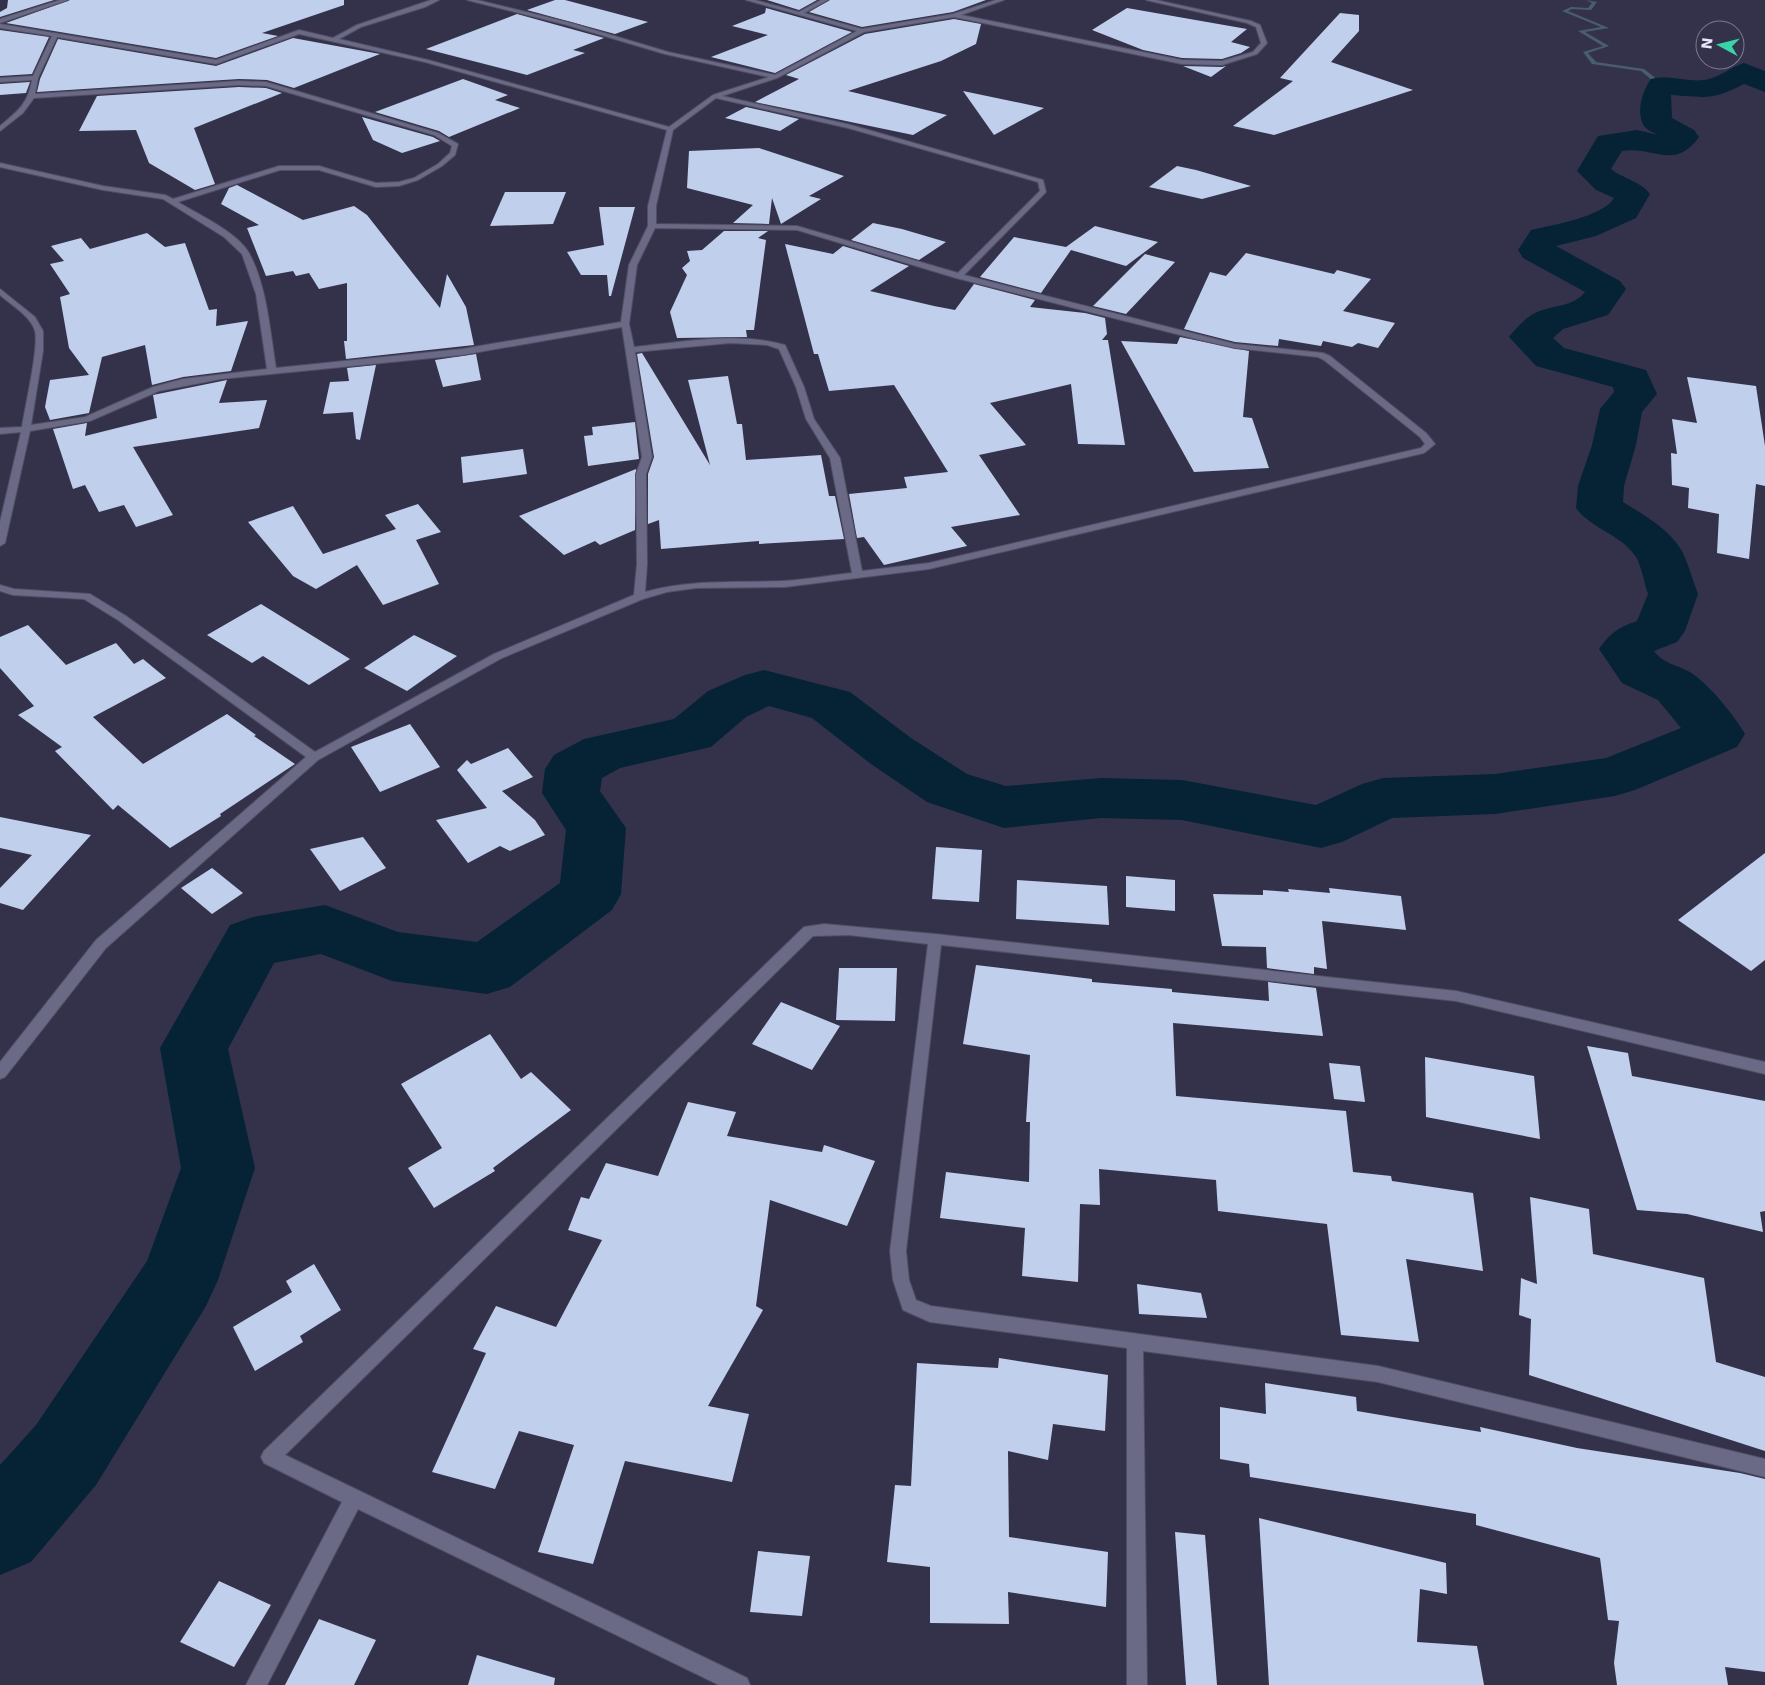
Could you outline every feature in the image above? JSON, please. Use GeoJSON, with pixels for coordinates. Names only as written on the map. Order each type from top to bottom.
{"type":"FeatureCollection","features":[{"type":"Feature","properties":{"kind":"street"},"geometry":{"type":"LineString","coordinates":[[0,22],[65,0]]}},
{"type":"Feature","properties":{"kind":"street"},"geometry":{"type":"LineString","coordinates":[[335,38],[364,23],[410,11],[436,0]]}},
{"type":"Feature","properties":{"kind":"street"},"geometry":{"type":"LineString","coordinates":[[470,0],[569,24],[667,52],[775,77]]}},
{"type":"Feature","properties":{"kind":"street"},"geometry":{"type":"LineString","coordinates":[[749,0],[862,31]]}},
{"type":"Feature","properties":{"kind":"street"},"geometry":{"type":"LineString","coordinates":[[799,14],[825,0]]}},
{"type":"Feature","properties":{"kind":"street"},"geometry":{"type":"LineString","coordinates":[[639,597],[642,564],[641,474],[647,457],[631,350],[625,324],[633,265],[652,226],[652,206],[670,129],[715,96],[775,77],[862,31],[954,15],[1001,0]]}},
{"type":"Feature","properties":{"kind":"street"},"geometry":{"type":"LineString","coordinates":[[954,15],[1189,63],[1222,63],[1255,53],[1264,43],[1258,26],[1249,22],[1149,0]]}},
{"type":"Feature","properties":{"kind":"street"},"geometry":{"type":"LineString","coordinates":[[0,26],[216,62],[296,32],[335,38],[670,129]]}},
{"type":"Feature","properties":{"kind":"street"},"geometry":{"type":"LineString","coordinates":[[0,129],[21,112],[32,96],[35,78],[55,36]]}},
{"type":"Feature","properties":{"kind":"street"},"geometry":{"type":"LineString","coordinates":[[0,80],[35,78]]}},
{"type":"Feature","properties":{"kind":"street"},"geometry":{"type":"LineString","coordinates":[[32,96],[239,83],[266,84],[436,134],[456,144],[453,154],[440,165],[416,179],[399,184],[376,185],[319,168],[279,168],[174,201]]}},
{"type":"Feature","properties":{"kind":"street"},"geometry":{"type":"LineString","coordinates":[[715,96],[849,126],[1041,181],[1044,191],[959,276]]}},
{"type":"Feature","properties":{"kind":"street"},"geometry":{"type":"LineString","coordinates":[[0,165],[103,188],[165,197],[227,235],[245,253],[260,294],[272,372]]}},
{"type":"Feature","properties":{"kind":"street"},"geometry":{"type":"LineString","coordinates":[[0,1073],[101,944],[314,757],[498,656],[639,597],[666,589],[696,585],[785,584],[929,566],[1424,450],[1430,444],[1423,435],[1328,358],[1235,346],[959,276],[797,228],[652,226]]}},
{"type":"Feature","properties":{"kind":"street"},"geometry":{"type":"LineString","coordinates":[[0,291],[32,319],[38,331],[39,351],[26,429],[0,543]]}},
{"type":"Feature","properties":{"kind":"street"},"geometry":{"type":"LineString","coordinates":[[0,430],[26,429],[87,419],[156,389],[183,382],[220,376],[462,352],[625,324]]}},
{"type":"Feature","properties":{"kind":"street"},"geometry":{"type":"LineString","coordinates":[[631,350],[750,339],[771,342],[782,347],[800,387],[810,419],[835,458],[858,575]]}},
{"type":"Feature","properties":{"kind":"street"},"geometry":{"type":"LineString","coordinates":[[0,588],[13,592],[86,596],[122,618],[314,757]]}},
{"type":"Feature","properties":{"kind":"street"},"geometry":{"type":"LineString","coordinates":[[740,1685],[270,1458],[809,932],[824,929],[935,939],[1456,996],[1765,1068]]}},
{"type":"Feature","properties":{"kind":"street"},"geometry":{"type":"LineString","coordinates":[[935,939],[898,1251],[901,1280],[909,1305],[930,1314],[1378,1374],[1765,1468]]}},
{"type":"Feature","properties":{"kind":"street"},"geometry":{"type":"LineString","coordinates":[[1135,1340],[1137,1685]]}},
{"type":"Feature","properties":{"kind":"street"},"geometry":{"type":"LineString","coordinates":[[256,1685],[354,1498]]}},
{"type":"Feature","properties":{"kind":"building"},"geometry":{"type":"Polygon","coordinates":[[[8,0],[54,0],[0,17],[0,12],[7,8],[8,0]]]}},
{"type":"Feature","properties":{"kind":"building"},"geometry":{"type":"Polygon","coordinates":[[[70,0],[344,0],[344,5],[262,33],[278,36],[216,58],[6,23],[70,0]]]}},
{"type":"Feature","properties":{"kind":"building"},"geometry":{"type":"Polygon","coordinates":[[[555,0],[565,0],[648,22],[615,34],[527,10],[555,0]]]}},
{"type":"Feature","properties":{"kind":"building"},"geometry":{"type":"Polygon","coordinates":[[[767,0],[817,0],[799,10],[767,0]]]}},
{"type":"Feature","properties":{"kind":"building"},"geometry":{"type":"Polygon","coordinates":[[[830,0],[986,0],[953,12],[862,27],[809,12],[830,0]]]}},
{"type":"Feature","properties":{"kind":"building"},"geometry":{"type":"Polygon","coordinates":[[[766,8],[852,32],[775,73],[711,57],[768,35],[732,26],[765,13],[766,8]]]}},
{"type":"Feature","properties":{"kind":"building"},"geometry":{"type":"Polygon","coordinates":[[[1127,8],[1247,29],[1231,42],[1250,47],[1241,53],[1222,59],[1182,58],[1143,50],[1092,30],[1127,8]]]}},
{"type":"Feature","properties":{"kind":"building"},"geometry":{"type":"Polygon","coordinates":[[[1340,13],[1359,15],[1359,31],[1331,62],[1413,90],[1274,135],[1233,126],[1293,81],[1280,78],[1340,13]]]}},
{"type":"Feature","properties":{"kind":"building"},"geometry":{"type":"Polygon","coordinates":[[[517,14],[604,38],[573,50],[585,53],[527,75],[426,49],[517,14]]]}},
{"type":"Feature","properties":{"kind":"building"},"geometry":{"type":"Polygon","coordinates":[[[954,19],[981,24],[976,44],[941,61],[848,91],[947,115],[913,135],[755,102],[799,79],[786,75],[865,34],[954,19]]]}},
{"type":"Feature","properties":{"kind":"building"},"geometry":{"type":"Polygon","coordinates":[[[0,30],[49,37],[32,74],[0,76],[0,30]]]}},
{"type":"Feature","properties":{"kind":"building"},"geometry":{"type":"Polygon","coordinates":[[[293,38],[380,54],[294,88],[267,80],[239,79],[37,92],[40,79],[58,39],[216,66],[293,38]]]}},
{"type":"Feature","properties":{"kind":"building"},"geometry":{"type":"Polygon","coordinates":[[[1183,66],[1222,67],[1226,66],[1211,77],[1183,66]]]}},
{"type":"Feature","properties":{"kind":"building"},"geometry":{"type":"Polygon","coordinates":[[[463,79],[508,95],[495,100],[520,108],[449,137],[439,131],[375,112],[463,79]]]}},
{"type":"Feature","properties":{"kind":"building"},"geometry":{"type":"Polygon","coordinates":[[[30,82],[26,93],[0,95],[0,84],[30,82]]]}},
{"type":"Feature","properties":{"kind":"building"},"geometry":{"type":"Polygon","coordinates":[[[239,87],[266,88],[282,93],[194,128],[215,184],[195,190],[149,163],[136,130],[79,131],[97,96],[239,87]]]}},
{"type":"Feature","properties":{"kind":"building"},"geometry":{"type":"Polygon","coordinates":[[[963,91],[1044,108],[994,135],[963,91]]]}},
{"type":"Feature","properties":{"kind":"building"},"geometry":{"type":"Polygon","coordinates":[[[746,107],[799,119],[780,131],[725,118],[746,107]]]}},
{"type":"Feature","properties":{"kind":"building"},"geometry":{"type":"Polygon","coordinates":[[[362,117],[433,137],[440,141],[402,153],[373,140],[362,117]]]}},
{"type":"Feature","properties":{"kind":"building"},"geometry":{"type":"Polygon","coordinates":[[[759,148],[844,176],[809,196],[821,199],[781,224],[772,198],[769,224],[733,223],[753,205],[687,188],[689,151],[759,148]]]}},
{"type":"Feature","properties":{"kind":"building"},"geometry":{"type":"Polygon","coordinates":[[[1177,166],[1251,186],[1202,199],[1149,187],[1177,166]]]}},
{"type":"Feature","properties":{"kind":"building"},"geometry":{"type":"Polygon","coordinates":[[[237,185],[303,220],[354,206],[367,215],[440,308],[447,274],[466,307],[474,345],[346,359],[344,341],[347,341],[347,283],[319,289],[309,273],[296,276],[293,271],[266,276],[247,228],[259,225],[221,204],[229,188],[237,185]]]}},
{"type":"Feature","properties":{"kind":"building"},"geometry":{"type":"Polygon","coordinates":[[[505,192],[566,192],[553,224],[490,226],[505,192]]]}},
{"type":"Feature","properties":{"kind":"building"},"geometry":{"type":"Polygon","coordinates":[[[599,207],[635,207],[611,296],[609,296],[607,275],[581,275],[567,252],[604,245],[599,207]]]}},
{"type":"Feature","properties":{"kind":"building"},"geometry":{"type":"Polygon","coordinates":[[[873,223],[946,242],[919,260],[851,240],[873,223]]]}},
{"type":"Feature","properties":{"kind":"building"},"geometry":{"type":"Polygon","coordinates":[[[1095,226],[1158,242],[1126,266],[1071,250],[1041,293],[980,277],[1014,237],[1066,247],[1095,226]]]}},
{"type":"Feature","properties":{"kind":"building"},"geometry":{"type":"Polygon","coordinates":[[[724,231],[768,231],[758,238],[766,240],[754,330],[746,330],[747,337],[677,338],[670,312],[687,275],[682,268],[690,261],[687,251],[702,250],[724,231]]]}},
{"type":"Feature","properties":{"kind":"building"},"geometry":{"type":"Polygon","coordinates":[[[147,233],[165,247],[185,243],[209,310],[217,309],[216,326],[248,321],[231,371],[183,377],[152,385],[145,345],[102,357],[89,413],[50,420],[45,407],[50,380],[89,375],[69,348],[60,297],[70,294],[50,264],[64,261],[51,246],[81,238],[90,249],[147,233]]]}},
{"type":"Feature","properties":{"kind":"building"},"geometry":{"type":"Polygon","coordinates":[[[785,244],[833,254],[843,246],[909,266],[870,291],[934,306],[955,310],[974,284],[1035,300],[1030,307],[1085,313],[1105,318],[1107,334],[1102,340],[1108,340],[1125,445],[1078,444],[1071,384],[990,403],[1026,445],[979,455],[1020,515],[951,527],[967,546],[884,565],[864,537],[857,538],[849,494],[907,488],[904,477],[948,472],[894,385],[829,391],[818,354],[814,354],[785,244]]]}},
{"type":"Feature","properties":{"kind":"building"},"geometry":{"type":"Polygon","coordinates":[[[1246,253],[1334,274],[1337,270],[1371,279],[1343,311],[1395,323],[1378,348],[1358,343],[1352,347],[1323,341],[1321,346],[1279,339],[1278,346],[1235,342],[1184,329],[1210,272],[1226,276],[1246,253]]]}},
{"type":"Feature","properties":{"kind":"building"},"geometry":{"type":"Polygon","coordinates":[[[1145,254],[1175,262],[1126,314],[1093,306],[1145,254]]]}},
{"type":"Feature","properties":{"kind":"building"},"geometry":{"type":"Polygon","coordinates":[[[1180,337],[1249,351],[1243,417],[1252,418],[1269,468],[1194,472],[1121,341],[1177,344],[1180,337]]]}},
{"type":"Feature","properties":{"kind":"building"},"geometry":{"type":"Polygon","coordinates":[[[642,353],[710,465],[688,380],[728,376],[737,424],[742,424],[746,460],[821,455],[829,496],[835,496],[844,539],[759,544],[759,541],[661,549],[659,520],[648,524],[648,474],[654,457],[637,354],[642,353]]]}},
{"type":"Feature","properties":{"kind":"building"},"geometry":{"type":"Polygon","coordinates":[[[476,354],[481,380],[443,387],[435,360],[476,354]]]}},
{"type":"Feature","properties":{"kind":"building"},"geometry":{"type":"Polygon","coordinates":[[[376,365],[360,440],[356,439],[353,412],[323,414],[330,382],[349,381],[347,368],[376,365]]]}},
{"type":"Feature","properties":{"kind":"building"},"geometry":{"type":"Polygon","coordinates":[[[1687,377],[1756,386],[1765,446],[1765,486],[1756,484],[1749,559],[1717,553],[1719,514],[1688,508],[1689,488],[1672,485],[1671,453],[1677,454],[1672,419],[1697,423],[1687,377]]]}},
{"type":"Feature","properties":{"kind":"building"},"geometry":{"type":"Polygon","coordinates":[[[227,380],[219,403],[267,400],[259,428],[133,447],[173,515],[136,527],[124,505],[99,512],[85,485],[73,489],[53,429],[87,423],[85,436],[157,418],[153,395],[227,380]]]}},
{"type":"Feature","properties":{"kind":"building"},"geometry":{"type":"Polygon","coordinates":[[[635,422],[639,459],[588,466],[584,436],[593,435],[592,427],[635,422]]]}},
{"type":"Feature","properties":{"kind":"building"},"geometry":{"type":"Polygon","coordinates":[[[523,449],[527,474],[463,483],[461,457],[523,449]]]}},
{"type":"Feature","properties":{"kind":"building"},"geometry":{"type":"Polygon","coordinates":[[[636,469],[635,530],[600,545],[595,541],[564,555],[519,516],[636,469]]]}},
{"type":"Feature","properties":{"kind":"building"},"geometry":{"type":"Polygon","coordinates":[[[418,504],[441,532],[416,540],[439,584],[383,605],[357,565],[316,589],[293,576],[248,522],[293,506],[323,554],[396,529],[385,515],[418,504]]]}},
{"type":"Feature","properties":{"kind":"building"},"geometry":{"type":"Polygon","coordinates":[[[261,604],[350,659],[309,685],[263,656],[252,663],[207,635],[261,604]]]}},
{"type":"Feature","properties":{"kind":"building"},"geometry":{"type":"Polygon","coordinates":[[[28,625],[66,665],[116,643],[134,664],[143,659],[166,678],[93,717],[143,764],[227,714],[256,735],[254,736],[295,764],[220,814],[221,816],[170,848],[118,805],[113,810],[55,751],[62,747],[18,715],[34,706],[0,668],[0,637],[28,625]]]}},
{"type":"Feature","properties":{"kind":"building"},"geometry":{"type":"Polygon","coordinates":[[[414,635],[457,656],[407,691],[364,668],[414,635]]]}},
{"type":"Feature","properties":{"kind":"building"},"geometry":{"type":"Polygon","coordinates":[[[410,724],[440,767],[380,792],[351,747],[410,724]]]}},
{"type":"Feature","properties":{"kind":"building"},"geometry":{"type":"Polygon","coordinates":[[[508,748],[533,777],[502,791],[535,820],[545,835],[510,851],[500,846],[468,863],[436,820],[487,808],[457,770],[467,760],[471,764],[508,748]]]}},
{"type":"Feature","properties":{"kind":"building"},"geometry":{"type":"Polygon","coordinates":[[[0,817],[91,835],[23,910],[0,903],[0,888],[32,855],[0,848],[0,817]]]}},
{"type":"Feature","properties":{"kind":"building"},"geometry":{"type":"Polygon","coordinates":[[[363,837],[386,868],[340,891],[310,849],[363,837]]]}},
{"type":"Feature","properties":{"kind":"building"},"geometry":{"type":"Polygon","coordinates":[[[936,847],[982,850],[979,902],[932,899],[936,847]]]}},
{"type":"Feature","properties":{"kind":"building"},"geometry":{"type":"Polygon","coordinates":[[[1765,853],[1765,960],[1751,971],[1678,920],[1765,853]]]}},
{"type":"Feature","properties":{"kind":"building"},"geometry":{"type":"Polygon","coordinates":[[[212,868],[243,893],[212,914],[181,888],[212,868]]]}},
{"type":"Feature","properties":{"kind":"building"},"geometry":{"type":"Polygon","coordinates":[[[1126,876],[1175,880],[1175,911],[1126,907],[1126,876]]]}},
{"type":"Feature","properties":{"kind":"building"},"geometry":{"type":"Polygon","coordinates":[[[1017,880],[1107,886],[1109,925],[1016,919],[1017,880]]]}},
{"type":"Feature","properties":{"kind":"building"},"geometry":{"type":"Polygon","coordinates":[[[1329,888],[1401,896],[1406,930],[1322,921],[1327,969],[1314,967],[1314,974],[1267,968],[1266,947],[1222,946],[1213,894],[1263,895],[1263,890],[1289,892],[1288,889],[1330,893],[1329,888]]]}},
{"type":"Feature","properties":{"kind":"building"},"geometry":{"type":"Polygon","coordinates":[[[976,965],[1092,979],[1092,982],[1172,989],[1172,992],[1269,1001],[1268,982],[1316,988],[1323,1036],[1173,1023],[1176,1096],[1346,1111],[1353,1172],[1391,1176],[1392,1181],[1473,1193],[1483,1271],[1406,1259],[1419,1342],[1341,1335],[1327,1224],[1218,1211],[1216,1180],[1099,1169],[1100,1205],[1080,1204],[1078,1282],[1022,1276],[1025,1228],[940,1218],[946,1172],[1029,1182],[1030,1122],[1026,1122],[1030,1055],[963,1044],[976,965]]]}},
{"type":"Feature","properties":{"kind":"building"},"geometry":{"type":"Polygon","coordinates":[[[839,968],[897,968],[895,1021],[836,1020],[839,968]]]}},
{"type":"Feature","properties":{"kind":"building"},"geometry":{"type":"Polygon","coordinates":[[[781,1002],[840,1026],[812,1070],[752,1044],[781,1002]]]}},
{"type":"Feature","properties":{"kind":"building"},"geometry":{"type":"Polygon","coordinates":[[[490,1034],[521,1079],[531,1072],[571,1110],[493,1168],[495,1171],[434,1208],[408,1168],[442,1148],[401,1084],[490,1034]]]}},
{"type":"Feature","properties":{"kind":"building"},"geometry":{"type":"Polygon","coordinates":[[[1587,1046],[1628,1053],[1632,1076],[1765,1101],[1765,1211],[1760,1212],[1763,1232],[1687,1214],[1637,1210],[1587,1046]]]}},
{"type":"Feature","properties":{"kind":"building"},"geometry":{"type":"Polygon","coordinates":[[[1425,1057],[1534,1076],[1540,1139],[1426,1117],[1425,1057]]]}},
{"type":"Feature","properties":{"kind":"building"},"geometry":{"type":"Polygon","coordinates":[[[1329,1063],[1360,1066],[1365,1102],[1334,1099],[1329,1063]]]}},
{"type":"Feature","properties":{"kind":"building"},"geometry":{"type":"Polygon","coordinates":[[[688,1102],[736,1112],[727,1136],[822,1152],[824,1145],[875,1161],[847,1226],[770,1200],[756,1306],[763,1310],[708,1406],[749,1414],[732,1482],[625,1461],[593,1564],[538,1552],[574,1445],[519,1431],[495,1489],[432,1472],[486,1353],[473,1349],[496,1306],[556,1327],[602,1240],[568,1230],[581,1197],[589,1199],[606,1163],[658,1176],[688,1102]]]}},
{"type":"Feature","properties":{"kind":"building"},"geometry":{"type":"Polygon","coordinates":[[[1530,1197],[1589,1209],[1593,1254],[1704,1278],[1716,1362],[1765,1377],[1765,1451],[1529,1375],[1531,1319],[1519,1315],[1521,1278],[1537,1284],[1530,1197]]]}},
{"type":"Feature","properties":{"kind":"building"},"geometry":{"type":"Polygon","coordinates":[[[314,1264],[341,1310],[300,1336],[303,1342],[255,1371],[233,1327],[292,1292],[286,1281],[314,1264]]]}},
{"type":"Feature","properties":{"kind":"building"},"geometry":{"type":"Polygon","coordinates":[[[1137,1284],[1201,1293],[1207,1318],[1139,1314],[1137,1284]]]}},
{"type":"Feature","properties":{"kind":"building"},"geometry":{"type":"Polygon","coordinates":[[[999,1358],[1108,1375],[1105,1431],[1053,1424],[1048,1460],[1008,1451],[1009,1537],[1108,1552],[1106,1607],[1008,1592],[1009,1624],[930,1623],[930,1567],[887,1562],[895,1485],[911,1486],[917,1363],[998,1368],[999,1358]]]}},
{"type":"Feature","properties":{"kind":"building"},"geometry":{"type":"Polygon","coordinates":[[[1265,1383],[1356,1397],[1357,1411],[1481,1432],[1480,1427],[1577,1448],[1740,1473],[1765,1479],[1765,1672],[1725,1667],[1728,1685],[1617,1685],[1614,1663],[1619,1621],[1608,1620],[1600,1558],[1476,1525],[1476,1514],[1250,1477],[1249,1464],[1220,1459],[1220,1407],[1266,1414],[1265,1383]]]}},
{"type":"Feature","properties":{"kind":"building"},"geometry":{"type":"Polygon","coordinates":[[[1259,1518],[1446,1563],[1447,1594],[1420,1589],[1417,1642],[1477,1646],[1484,1685],[1269,1685],[1259,1518]]]}},
{"type":"Feature","properties":{"kind":"building"},"geometry":{"type":"Polygon","coordinates":[[[1175,1532],[1205,1535],[1217,1685],[1186,1685],[1175,1532]]]}},
{"type":"Feature","properties":{"kind":"building"},"geometry":{"type":"Polygon","coordinates":[[[758,1551],[810,1556],[802,1616],[750,1612],[758,1551]]]}},
{"type":"Feature","properties":{"kind":"building"},"geometry":{"type":"Polygon","coordinates":[[[219,1581],[271,1605],[234,1667],[180,1642],[219,1581]]]}},
{"type":"Feature","properties":{"kind":"building"},"geometry":{"type":"Polygon","coordinates":[[[319,1619],[376,1640],[354,1685],[285,1685],[319,1619]]]}},
{"type":"Feature","properties":{"kind":"building"},"geometry":{"type":"Polygon","coordinates":[[[477,1655],[555,1678],[554,1685],[468,1685],[477,1655]]]}},
{"type":"Feature","properties":{"kind":"waterway"},"geometry":{"type":"LineString","coordinates":[[1588,0],[1595,2],[1589,9],[1571,8],[1564,11],[1607,28],[1580,31],[1607,46],[1585,52],[1594,63],[1642,70],[1661,85]]}},
{"type":"Feature","properties":{"kind":"waterway"},"geometry":{"type":"LineString","coordinates":[[0,1531],[66,1455],[179,1280],[218,1168],[194,1048],[253,942],[325,929],[392,956],[487,969],[590,894],[596,828],[571,793],[574,769],[604,752],[691,734],[727,704],[764,687],[831,705],[891,751],[947,788],[1004,807],[1101,798],[1182,800],[1321,827],[1383,798],[1495,794],[1615,776],[1717,734],[1677,688],[1641,671],[1625,649],[1637,638],[1659,631],[1673,594],[1658,552],[1635,530],[1599,508],[1601,486],[1614,445],[1621,409],[1636,394],[1631,379],[1550,357],[1529,337],[1549,321],[1594,307],[1607,289],[1536,250],[1544,238],[1584,229],[1624,211],[1633,194],[1608,183],[1593,171],[1603,158],[1609,143],[1637,139],[1656,145],[1676,145],[1683,137],[1657,122],[1656,96],[1661,85],[1713,89],[1744,72],[1765,83]]}}]}
